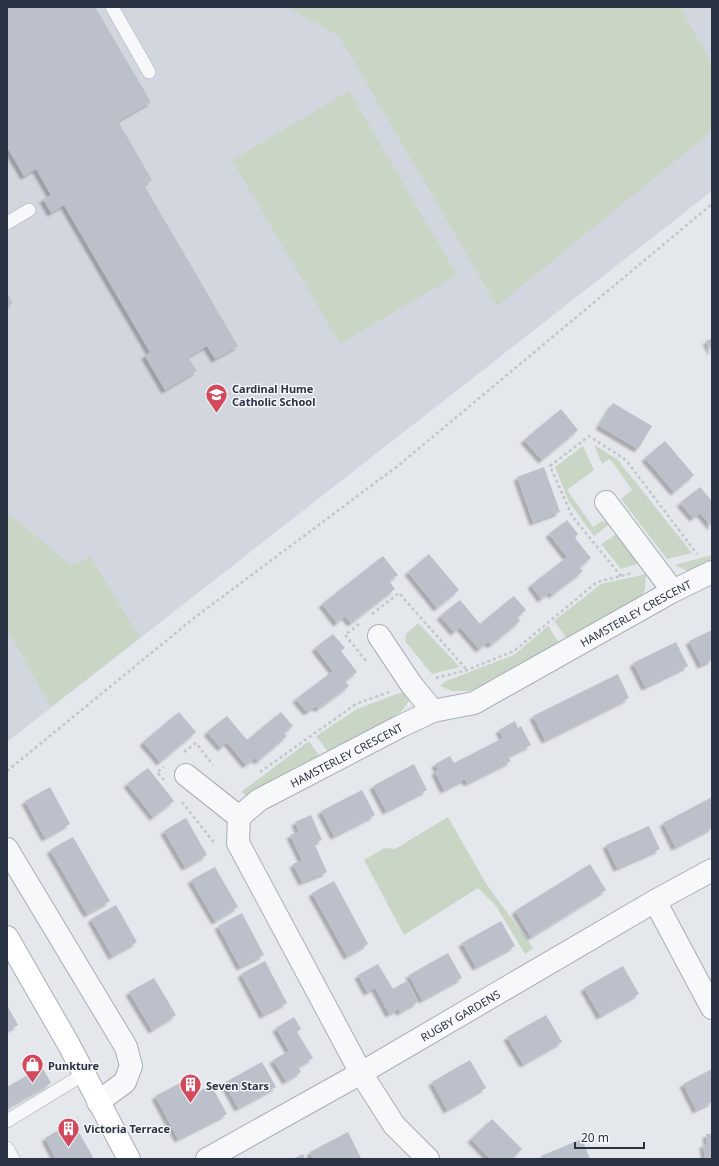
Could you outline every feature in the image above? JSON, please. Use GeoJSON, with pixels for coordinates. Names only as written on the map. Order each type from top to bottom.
{"type":"FeatureCollection","features":[{"type":"Feature","properties":{"kind":"main road"},"geometry":{"type":"LineString","coordinates":[[7,937],[84,1074],[128,1159]]}},
{"type":"Feature","properties":{"kind":"street"},"geometry":{"type":"LineString","coordinates":[[606,502],[673,591]]}},
{"type":"Feature","properties":{"kind":"street","name":"HAMSTERLEY CRESCENT"},"geometry":{"type":"LineString","coordinates":[[239,817],[259,800],[401,726],[433,711],[474,703],[673,591],[705,564]]}},
{"type":"Feature","properties":{"kind":"street"},"geometry":{"type":"LineString","coordinates":[[379,636],[411,684],[433,711]]}},
{"type":"Feature","properties":{"kind":"street"},"geometry":{"type":"LineString","coordinates":[[186,775],[239,817],[238,843],[361,1073],[394,1125],[428,1159]]}},
{"type":"Feature","properties":{"kind":"street"},"geometry":{"type":"LineString","coordinates":[[7,848],[126,1046],[131,1066],[125,1082],[98,1102]]}},
{"type":"Feature","properties":{"kind":"street","name":"RUGBY GARDENS"},"geometry":{"type":"LineString","coordinates":[[207,1159],[361,1073],[655,900],[712,870]]}},
{"type":"Feature","properties":{"kind":"street"},"geometry":{"type":"LineString","coordinates":[[655,900],[712,1008]]}},
{"type":"Feature","properties":{"kind":"lane"},"geometry":{"type":"LineString","coordinates":[[112,7],[149,72]]}},
{"type":"Feature","properties":{"kind":"lane"},"geometry":{"type":"LineString","coordinates":[[7,223],[29,210]]}},
{"type":"Feature","properties":{"kind":"lane"},"geometry":{"type":"LineString","coordinates":[[7,1121],[84,1074]]}},
{"type":"Feature","properties":{"kind":"lane"},"geometry":{"type":"LineString","coordinates":[[7,1148],[13,1159]]}},
{"type":"Feature","properties":{"kind":"path"},"geometry":{"type":"LineString","coordinates":[[7,771],[194,618],[398,466],[712,204]]}},
{"type":"Feature","properties":{"kind":"path"},"geometry":{"type":"LineString","coordinates":[[692,558],[705,564]]}},
{"type":"Feature","properties":{"kind":"path"},"geometry":{"type":"LineString","coordinates":[[256,775],[356,704],[411,684],[467,670],[514,651],[597,582],[656,568]]}},
{"type":"Feature","properties":{"kind":"shaded area","name":"Cardinal Hume Catholic School"},"geometry":{"type":"Polygon","coordinates":[[[7,7],[712,7],[712,191],[7,742],[7,7]]]}},
{"type":"Feature","properties":{"kind":"green space"},"geometry":{"type":"Polygon","coordinates":[[[287,7],[680,7],[712,64],[712,131],[497,306],[339,36],[287,7]]]}},
{"type":"Feature","properties":{"kind":"green space"},"geometry":{"type":"Polygon","coordinates":[[[349,91],[457,275],[340,344],[232,160],[349,91]]]}},
{"type":"Feature","properties":{"kind":"green space"},"geometry":{"type":"Polygon","coordinates":[[[594,445],[617,459],[692,553],[667,559],[621,499],[632,490],[609,459],[602,464],[594,445]]]}},
{"type":"Feature","properties":{"kind":"green space"},"geometry":{"type":"Polygon","coordinates":[[[583,446],[594,470],[567,490],[593,527],[602,521],[610,524],[594,536],[569,502],[555,467],[583,446]]]}},
{"type":"Feature","properties":{"kind":"green space"},"geometry":{"type":"Polygon","coordinates":[[[7,512],[71,565],[91,557],[140,638],[51,707],[7,629],[7,512]]]}},
{"type":"Feature","properties":{"kind":"green space"},"geometry":{"type":"Polygon","coordinates":[[[617,534],[640,563],[621,569],[601,544],[617,534]]]}},
{"type":"Feature","properties":{"kind":"green space"},"geometry":{"type":"Polygon","coordinates":[[[712,555],[712,565],[689,572],[675,565],[712,555]]]}},
{"type":"Feature","properties":{"kind":"green space"},"geometry":{"type":"Polygon","coordinates":[[[646,574],[645,590],[637,602],[568,640],[554,621],[601,584],[646,574]]]}},
{"type":"Feature","properties":{"kind":"green space"},"geometry":{"type":"Polygon","coordinates":[[[418,623],[460,667],[432,674],[405,641],[406,634],[418,623]]]}},
{"type":"Feature","properties":{"kind":"green space"},"geometry":{"type":"Polygon","coordinates":[[[548,626],[560,644],[470,691],[452,691],[440,686],[446,681],[514,655],[548,626]]]}},
{"type":"Feature","properties":{"kind":"green space"},"geometry":{"type":"Polygon","coordinates":[[[408,690],[409,701],[401,712],[329,753],[316,736],[357,709],[408,690]]]}},
{"type":"Feature","properties":{"kind":"green space"},"geometry":{"type":"Polygon","coordinates":[[[309,741],[320,757],[247,796],[241,792],[309,741]]]}},
{"type":"Feature","properties":{"kind":"green space"},"geometry":{"type":"Polygon","coordinates":[[[448,817],[485,882],[533,948],[525,954],[496,906],[478,888],[404,935],[364,860],[384,848],[395,849],[448,817]]]}},
{"type":"Feature","properties":{"kind":"building"},"geometry":{"type":"Polygon","coordinates":[[[7,7],[95,7],[151,102],[118,121],[152,180],[144,185],[238,346],[215,359],[207,346],[188,357],[197,371],[165,390],[145,356],[150,352],[64,205],[51,213],[43,199],[51,195],[36,169],[24,176],[7,147],[7,7]]]}},
{"type":"Feature","properties":{"kind":"building"},"geometry":{"type":"Polygon","coordinates":[[[7,293],[13,303],[7,307],[7,293]]]}},
{"type":"Feature","properties":{"kind":"building"},"geometry":{"type":"Polygon","coordinates":[[[712,338],[712,352],[706,341],[712,338]]]}},
{"type":"Feature","properties":{"kind":"building"},"geometry":{"type":"Polygon","coordinates":[[[613,403],[652,426],[638,449],[599,426],[613,403]]]}},
{"type":"Feature","properties":{"kind":"building"},"geometry":{"type":"Polygon","coordinates":[[[561,409],[578,430],[542,460],[524,440],[561,409]]]}},
{"type":"Feature","properties":{"kind":"building"},"geometry":{"type":"Polygon","coordinates":[[[665,441],[694,475],[674,492],[645,458],[665,441]]]}},
{"type":"Feature","properties":{"kind":"building"},"geometry":{"type":"Polygon","coordinates":[[[544,467],[560,512],[533,522],[517,477],[544,467]]]}},
{"type":"Feature","properties":{"kind":"building"},"geometry":{"type":"Polygon","coordinates":[[[700,487],[712,501],[712,527],[700,513],[693,518],[680,503],[700,487]]]}},
{"type":"Feature","properties":{"kind":"building"},"geometry":{"type":"Polygon","coordinates":[[[567,520],[578,534],[575,538],[591,558],[579,567],[583,571],[552,595],[550,592],[541,599],[531,585],[567,557],[549,534],[567,520]]]}},
{"type":"Feature","properties":{"kind":"building"},"geometry":{"type":"Polygon","coordinates":[[[429,554],[459,590],[437,608],[408,572],[429,554]]]}},
{"type":"Feature","properties":{"kind":"building"},"geometry":{"type":"Polygon","coordinates":[[[383,556],[398,575],[389,581],[395,589],[351,623],[345,616],[337,623],[322,604],[383,556]]]}},
{"type":"Feature","properties":{"kind":"building"},"geometry":{"type":"Polygon","coordinates":[[[514,596],[526,610],[517,617],[520,621],[491,645],[488,642],[479,649],[460,627],[454,632],[440,616],[460,600],[480,624],[514,596]]]}},
{"type":"Feature","properties":{"kind":"building"},"geometry":{"type":"Polygon","coordinates":[[[712,630],[712,660],[701,665],[689,641],[712,630]]]}},
{"type":"Feature","properties":{"kind":"building"},"geometry":{"type":"Polygon","coordinates":[[[333,634],[345,648],[341,651],[357,672],[345,681],[349,686],[318,709],[316,706],[307,712],[296,699],[333,671],[315,648],[333,634]]]}},
{"type":"Feature","properties":{"kind":"building"},"geometry":{"type":"Polygon","coordinates":[[[676,642],[688,666],[645,687],[633,663],[676,642]]]}},
{"type":"Feature","properties":{"kind":"building"},"geometry":{"type":"Polygon","coordinates":[[[618,674],[629,698],[545,740],[533,716],[618,674]]]}},
{"type":"Feature","properties":{"kind":"building"},"geometry":{"type":"Polygon","coordinates":[[[179,712],[196,732],[160,762],[143,742],[179,712]]]}},
{"type":"Feature","properties":{"kind":"building"},"geometry":{"type":"Polygon","coordinates":[[[281,712],[293,726],[284,733],[287,736],[258,761],[255,758],[246,765],[227,742],[221,748],[207,732],[227,716],[247,740],[281,712]]]}},
{"type":"Feature","properties":{"kind":"building"},"geometry":{"type":"Polygon","coordinates":[[[515,721],[518,728],[521,726],[531,745],[508,756],[511,761],[467,783],[465,779],[444,790],[435,772],[438,770],[435,764],[450,756],[454,763],[503,738],[499,730],[515,721]]]}},
{"type":"Feature","properties":{"kind":"building"},"geometry":{"type":"Polygon","coordinates":[[[414,764],[427,790],[386,811],[373,786],[414,764]]]}},
{"type":"Feature","properties":{"kind":"building"},"geometry":{"type":"Polygon","coordinates":[[[148,768],[174,801],[153,817],[127,784],[148,768]]]}},
{"type":"Feature","properties":{"kind":"building"},"geometry":{"type":"Polygon","coordinates":[[[50,787],[70,824],[45,838],[25,801],[50,787]]]}},
{"type":"Feature","properties":{"kind":"building"},"geometry":{"type":"Polygon","coordinates":[[[362,790],[375,815],[334,836],[321,811],[362,790]]]}},
{"type":"Feature","properties":{"kind":"building"},"geometry":{"type":"Polygon","coordinates":[[[712,797],[712,828],[675,847],[663,823],[712,797]]]}},
{"type":"Feature","properties":{"kind":"building"},"geometry":{"type":"Polygon","coordinates":[[[311,815],[322,840],[314,843],[327,872],[302,882],[293,864],[302,860],[290,835],[299,832],[295,822],[311,815]]]}},
{"type":"Feature","properties":{"kind":"building"},"geometry":{"type":"Polygon","coordinates":[[[186,818],[207,855],[185,867],[164,831],[186,818]]]}},
{"type":"Feature","properties":{"kind":"building"},"geometry":{"type":"Polygon","coordinates":[[[649,826],[660,849],[617,868],[606,845],[649,826]]]}},
{"type":"Feature","properties":{"kind":"building"},"geometry":{"type":"Polygon","coordinates":[[[73,837],[110,901],[87,914],[50,850],[73,837]]]}},
{"type":"Feature","properties":{"kind":"building"},"geometry":{"type":"Polygon","coordinates":[[[590,864],[606,890],[531,937],[515,911],[590,864]]]}},
{"type":"Feature","properties":{"kind":"building"},"geometry":{"type":"Polygon","coordinates":[[[215,867],[238,907],[215,921],[191,880],[215,867]]]}},
{"type":"Feature","properties":{"kind":"building"},"geometry":{"type":"Polygon","coordinates":[[[334,881],[368,944],[347,956],[312,893],[334,881]]]}},
{"type":"Feature","properties":{"kind":"building"},"geometry":{"type":"Polygon","coordinates":[[[116,905],[137,942],[112,956],[91,919],[116,905]]]}},
{"type":"Feature","properties":{"kind":"building"},"geometry":{"type":"Polygon","coordinates":[[[242,913],[264,955],[240,967],[218,926],[242,913]]]}},
{"type":"Feature","properties":{"kind":"building"},"geometry":{"type":"Polygon","coordinates":[[[501,921],[515,946],[476,967],[462,943],[501,921]]]}},
{"type":"Feature","properties":{"kind":"building"},"geometry":{"type":"Polygon","coordinates":[[[448,953],[462,978],[422,1000],[409,975],[448,953]]]}},
{"type":"Feature","properties":{"kind":"building"},"geometry":{"type":"Polygon","coordinates":[[[265,961],[287,1003],[263,1015],[241,974],[265,961]]]}},
{"type":"Feature","properties":{"kind":"building"},"geometry":{"type":"Polygon","coordinates":[[[378,964],[393,989],[407,981],[418,1002],[400,1012],[398,1009],[389,1014],[375,988],[367,992],[358,975],[378,964]]]}},
{"type":"Feature","properties":{"kind":"building"},"geometry":{"type":"Polygon","coordinates":[[[623,966],[639,994],[600,1016],[584,988],[623,966]]]}},
{"type":"Feature","properties":{"kind":"building"},"geometry":{"type":"Polygon","coordinates":[[[154,978],[176,1015],[152,1030],[129,992],[154,978]]]}},
{"type":"Feature","properties":{"kind":"building"},"geometry":{"type":"Polygon","coordinates":[[[7,1005],[18,1025],[7,1031],[7,1005]]]}},
{"type":"Feature","properties":{"kind":"building"},"geometry":{"type":"Polygon","coordinates":[[[546,1015],[562,1042],[523,1064],[507,1037],[546,1015]]]}},
{"type":"Feature","properties":{"kind":"building"},"geometry":{"type":"Polygon","coordinates":[[[294,1017],[301,1029],[297,1032],[313,1058],[298,1067],[301,1072],[286,1081],[273,1060],[289,1051],[276,1028],[294,1017]]]}},
{"type":"Feature","properties":{"kind":"building"},"geometry":{"type":"Polygon","coordinates":[[[470,1060],[486,1088],[447,1110],[432,1082],[470,1060]]]}},
{"type":"Feature","properties":{"kind":"building"},"geometry":{"type":"Polygon","coordinates":[[[262,1062],[276,1087],[238,1108],[224,1083],[262,1062]]]}},
{"type":"Feature","properties":{"kind":"building"},"geometry":{"type":"Polygon","coordinates":[[[42,1067],[51,1083],[7,1108],[7,1087],[42,1067]]]}},
{"type":"Feature","properties":{"kind":"building"},"geometry":{"type":"Polygon","coordinates":[[[712,1069],[712,1102],[696,1110],[683,1084],[712,1069]]]}},
{"type":"Feature","properties":{"kind":"building","name":"Seven Stars"},"geometry":{"type":"Polygon","coordinates":[[[186,1080],[193,1095],[211,1085],[227,1114],[178,1139],[155,1096],[186,1080]]]}},
{"type":"Feature","properties":{"kind":"building"},"geometry":{"type":"Polygon","coordinates":[[[492,1119],[522,1149],[512,1159],[490,1159],[471,1139],[492,1119]]]}},
{"type":"Feature","properties":{"kind":"building","name":"Victoria Terrace"},"geometry":{"type":"Polygon","coordinates":[[[73,1122],[94,1159],[56,1159],[45,1138],[73,1122]]]}},
{"type":"Feature","properties":{"kind":"building"},"geometry":{"type":"Polygon","coordinates":[[[348,1132],[361,1158],[313,1159],[310,1152],[348,1132]]]}},
{"type":"Feature","properties":{"kind":"building"},"geometry":{"type":"Polygon","coordinates":[[[706,1134],[712,1134],[712,1159],[705,1159],[703,1144],[707,1144],[706,1134]]]}},
{"type":"Feature","properties":{"kind":"building"},"geometry":{"type":"Polygon","coordinates":[[[582,1139],[590,1159],[542,1159],[541,1156],[582,1139]]]}},
{"type":"Feature","properties":{"kind":"building"},"geometry":{"type":"Polygon","coordinates":[[[303,1154],[305,1159],[293,1159],[303,1154]]]}},
{"type":"Feature","properties":{"kind":"place","name":"Cardinal Hume Catholic School"},"geometry":{"type":"Point","coordinates":[217,414]}},
{"type":"Feature","properties":{"kind":"place","name":"Punkture"},"geometry":{"type":"Point","coordinates":[33,1084]}},
{"type":"Feature","properties":{"kind":"place","name":"Seven Stars"},"geometry":{"type":"Point","coordinates":[191,1104]}},
{"type":"Feature","properties":{"kind":"place","name":"Victoria Terrace"},"geometry":{"type":"Point","coordinates":[69,1148]}}]}
